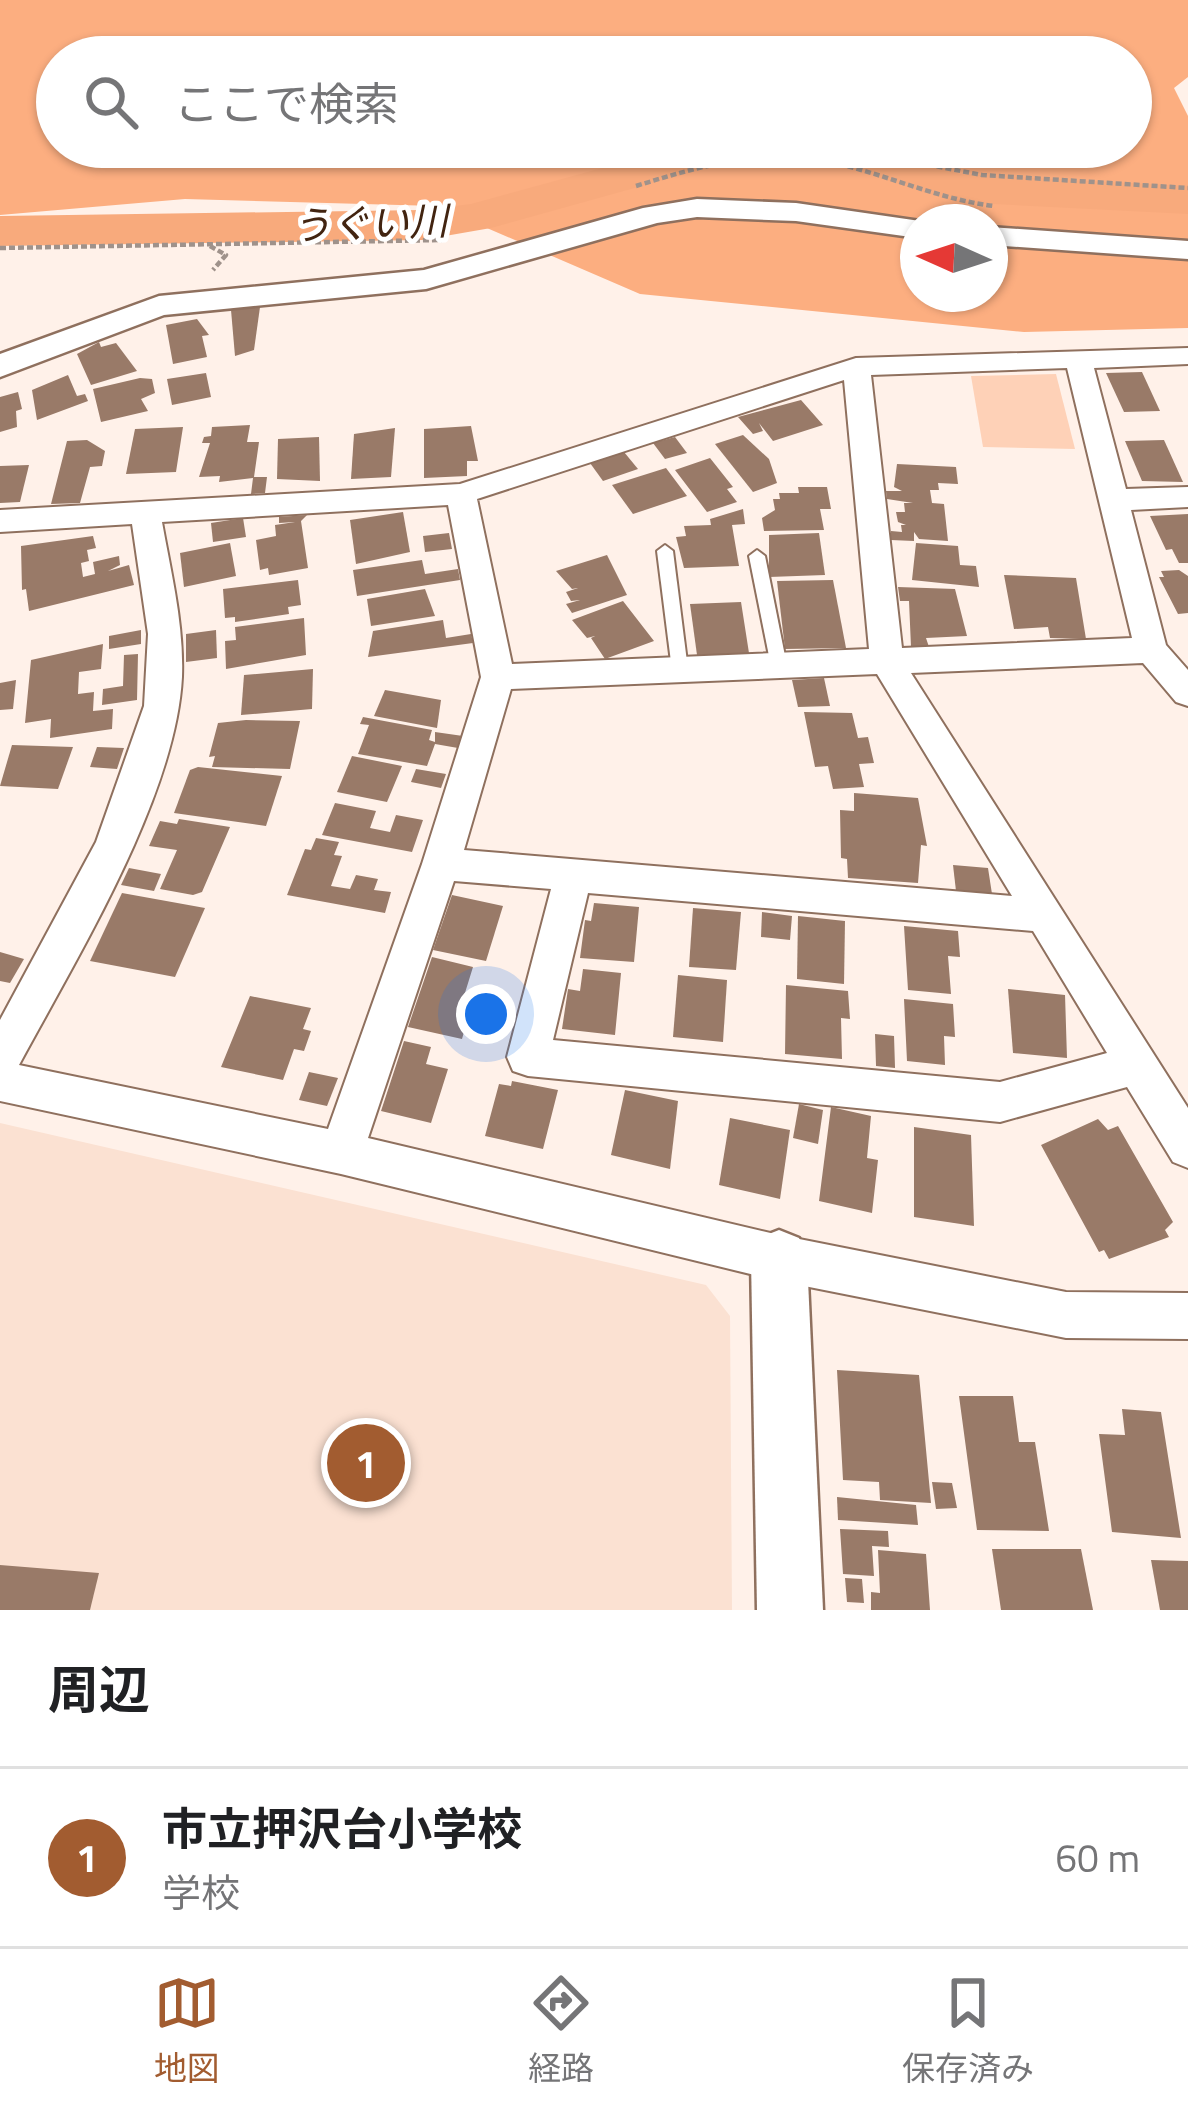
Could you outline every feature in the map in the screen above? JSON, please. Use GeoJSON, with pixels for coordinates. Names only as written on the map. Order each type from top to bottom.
{"type":"FeatureCollection","features":[{"type":"Feature","properties":{"kind":"street"},"geometry":{"type":"LineString","coordinates":[[0,366],[159,306],[426,279],[654,214],[697,208],[796,212],[900,226]]}},
{"type":"Feature","properties":{"kind":"street"},"geometry":{"type":"LineString","coordinates":[[1008,237],[1188,250]]}},
{"type":"Feature","properties":{"kind":"street"},"geometry":{"type":"LineString","coordinates":[[0,521],[461,494],[856,367],[1188,356]]}},
{"type":"Feature","properties":{"kind":"street"},"geometry":{"type":"LineString","coordinates":[[1078,359],[1151,650],[1188,693]]}},
{"type":"Feature","properties":{"kind":"street"},"geometry":{"type":"LineString","coordinates":[[856,367],[887,662],[1188,1147]]}},
{"type":"Feature","properties":{"kind":"street"},"geometry":{"type":"LineString","coordinates":[[340,1153],[441,864],[498,677],[461,494]]}},
{"type":"Feature","properties":{"kind":"street"},"geometry":{"type":"LineString","coordinates":[[1113,500],[1188,497]]}},
{"type":"Feature","properties":{"kind":"street"},"geometry":{"type":"LineString","coordinates":[[0,1059],[80,913],[162,704],[162,628],[145,513]]}},
{"type":"Feature","properties":{"kind":"street"},"geometry":{"type":"LineString","coordinates":[[498,677],[1151,650]]}},
{"type":"Feature","properties":{"kind":"street"},"geometry":{"type":"LineString","coordinates":[[441,864],[1040,915]]}},
{"type":"Feature","properties":{"kind":"street"},"geometry":{"type":"LineString","coordinates":[[573,878],[528,1057],[1000,1102],[1138,1064]]}},
{"type":"Feature","properties":{"kind":"street"},"geometry":{"type":"LineString","coordinates":[[0,1081],[340,1153],[779,1258],[1066,1315],[1188,1316]]}},
{"type":"Feature","properties":{"kind":"street"},"geometry":{"type":"LineString","coordinates":[[779,1258],[790,1610]]}},
{"type":"Feature","properties":{"kind":"lane"},"geometry":{"type":"LineString","coordinates":[[665,550],[680,670]]}},
{"type":"Feature","properties":{"kind":"lane"},"geometry":{"type":"LineString","coordinates":[[757,556],[779,666]]}},
{"type":"Feature","properties":{"kind":"path"},"geometry":{"type":"LineString","coordinates":[[945,168],[982,175],[1188,188]]}},
{"type":"Feature","properties":{"kind":"shaded area"},"geometry":{"type":"Polygon","coordinates":[[[0,0],[1188,0],[1188,77],[1174,88],[1188,116],[1188,328],[1024,332],[640,294],[436,206],[185,199],[0,215],[0,0]]]}},
{"type":"Feature","properties":{"kind":"shaded area"},"geometry":{"type":"Polygon","coordinates":[[[1056,374],[1075,449],[983,447],[971,376],[1056,374]]]}},
{"type":"Feature","properties":{"kind":"shaded area"},"geometry":{"type":"Polygon","coordinates":[[[0,1123],[706,1285],[730,1316],[732,1610],[0,1610],[0,1123]]]}},
{"type":"Feature","properties":{"kind":"building"},"geometry":{"type":"Polygon","coordinates":[[[260,307],[254,350],[235,356],[231,310],[260,307]]]}},
{"type":"Feature","properties":{"kind":"building"},"geometry":{"type":"Polygon","coordinates":[[[197,319],[209,335],[202,336],[207,357],[173,364],[166,325],[197,319]]]}},
{"type":"Feature","properties":{"kind":"building"},"geometry":{"type":"Polygon","coordinates":[[[99,342],[101,347],[116,343],[137,371],[91,385],[77,354],[99,342]]]}},
{"type":"Feature","properties":{"kind":"building"},"geometry":{"type":"Polygon","coordinates":[[[1142,372],[1160,411],[1124,412],[1106,373],[1142,372]]]}},
{"type":"Feature","properties":{"kind":"building"},"geometry":{"type":"Polygon","coordinates":[[[206,373],[211,397],[172,405],[167,379],[206,373]]]}},
{"type":"Feature","properties":{"kind":"building"},"geometry":{"type":"Polygon","coordinates":[[[68,375],[77,396],[85,394],[88,401],[37,420],[32,390],[68,375]]]}},
{"type":"Feature","properties":{"kind":"building"},"geometry":{"type":"Polygon","coordinates":[[[152,379],[155,393],[141,399],[148,411],[101,422],[93,389],[152,379]]]}},
{"type":"Feature","properties":{"kind":"building"},"geometry":{"type":"Polygon","coordinates":[[[18,392],[22,409],[16,411],[17,427],[0,432],[0,397],[18,392]]]}},
{"type":"Feature","properties":{"kind":"building"},"geometry":{"type":"Polygon","coordinates":[[[801,400],[823,425],[773,441],[759,423],[763,431],[753,434],[738,417],[801,400]]]}},
{"type":"Feature","properties":{"kind":"building"},"geometry":{"type":"Polygon","coordinates":[[[250,425],[247,442],[259,442],[254,477],[267,477],[265,493],[251,494],[253,478],[219,482],[220,476],[199,477],[210,443],[202,443],[211,436],[212,427],[250,425]]]}},
{"type":"Feature","properties":{"kind":"building"},"geometry":{"type":"Polygon","coordinates":[[[471,426],[478,461],[467,461],[467,476],[424,478],[424,429],[471,426]]]}},
{"type":"Feature","properties":{"kind":"building"},"geometry":{"type":"Polygon","coordinates":[[[183,427],[176,472],[126,474],[135,429],[183,427]]]}},
{"type":"Feature","properties":{"kind":"building"},"geometry":{"type":"Polygon","coordinates":[[[395,428],[391,477],[351,479],[354,434],[395,428]]]}},
{"type":"Feature","properties":{"kind":"building"},"geometry":{"type":"Polygon","coordinates":[[[743,435],[769,459],[777,483],[753,492],[715,444],[743,435]]]}},
{"type":"Feature","properties":{"kind":"building"},"geometry":{"type":"Polygon","coordinates":[[[319,437],[320,481],[277,479],[278,439],[319,437]]]}},
{"type":"Feature","properties":{"kind":"building"},"geometry":{"type":"Polygon","coordinates":[[[675,437],[687,453],[665,459],[653,443],[675,437]]]}},
{"type":"Feature","properties":{"kind":"building"},"geometry":{"type":"Polygon","coordinates":[[[87,440],[105,451],[102,466],[90,467],[80,503],[51,504],[67,441],[87,440]]]}},
{"type":"Feature","properties":{"kind":"building"},"geometry":{"type":"Polygon","coordinates":[[[1164,440],[1183,482],[1142,481],[1125,441],[1164,440]]]}},
{"type":"Feature","properties":{"kind":"building"},"geometry":{"type":"Polygon","coordinates":[[[624,452],[638,469],[603,481],[590,463],[624,452]]]}},
{"type":"Feature","properties":{"kind":"building"},"geometry":{"type":"Polygon","coordinates":[[[710,458],[733,487],[727,489],[737,502],[707,512],[675,470],[710,458]]]}},
{"type":"Feature","properties":{"kind":"building"},"geometry":{"type":"Polygon","coordinates":[[[897,464],[956,467],[958,484],[938,483],[939,490],[930,490],[932,503],[944,504],[948,541],[919,539],[914,532],[914,541],[891,540],[891,531],[902,532],[901,525],[906,525],[898,522],[896,512],[905,512],[904,503],[913,503],[887,499],[886,491],[902,491],[894,487],[897,464]]]}},
{"type":"Feature","properties":{"kind":"building"},"geometry":{"type":"Polygon","coordinates":[[[29,465],[20,502],[0,503],[0,466],[29,465]]]}},
{"type":"Feature","properties":{"kind":"building"},"geometry":{"type":"Polygon","coordinates":[[[666,468],[687,496],[633,514],[612,485],[666,468]]]}},
{"type":"Feature","properties":{"kind":"building"},"geometry":{"type":"Polygon","coordinates":[[[798,487],[827,487],[831,509],[820,509],[824,530],[764,531],[762,518],[775,510],[773,499],[780,499],[779,493],[799,493],[798,487]]]}},
{"type":"Feature","properties":{"kind":"building"},"geometry":{"type":"Polygon","coordinates":[[[743,509],[745,524],[732,525],[739,566],[684,568],[676,537],[686,536],[684,526],[711,525],[710,519],[743,509]]]}},
{"type":"Feature","properties":{"kind":"building"},"geometry":{"type":"Polygon","coordinates":[[[403,512],[410,552],[356,564],[350,520],[403,512]]]}},
{"type":"Feature","properties":{"kind":"building"},"geometry":{"type":"Polygon","coordinates":[[[1188,514],[1188,563],[1179,563],[1172,549],[1166,550],[1150,516],[1188,514]]]}},
{"type":"Feature","properties":{"kind":"building"},"geometry":{"type":"Polygon","coordinates":[[[307,515],[301,521],[308,568],[269,575],[268,568],[260,570],[256,540],[276,536],[275,525],[295,522],[279,523],[279,517],[307,515]]]}},
{"type":"Feature","properties":{"kind":"building"},"geometry":{"type":"Polygon","coordinates":[[[243,518],[246,537],[213,542],[211,523],[243,518]]]}},
{"type":"Feature","properties":{"kind":"building"},"geometry":{"type":"Polygon","coordinates":[[[449,533],[452,549],[425,552],[423,536],[449,533]]]}},
{"type":"Feature","properties":{"kind":"building"},"geometry":{"type":"Polygon","coordinates":[[[819,533],[825,575],[769,577],[769,535],[819,533]]]}},
{"type":"Feature","properties":{"kind":"building"},"geometry":{"type":"Polygon","coordinates":[[[93,536],[96,548],[87,550],[89,561],[81,563],[83,577],[95,574],[93,562],[119,556],[120,565],[108,571],[129,565],[134,585],[29,611],[26,589],[22,590],[21,546],[93,536]]]}},
{"type":"Feature","properties":{"kind":"building"},"geometry":{"type":"Polygon","coordinates":[[[230,543],[236,576],[184,587],[180,553],[230,543]]]}},
{"type":"Feature","properties":{"kind":"building"},"geometry":{"type":"Polygon","coordinates":[[[916,543],[958,546],[960,565],[976,566],[979,587],[912,580],[916,543]]]}},
{"type":"Feature","properties":{"kind":"building"},"geometry":{"type":"Polygon","coordinates":[[[607,555],[627,595],[572,613],[566,604],[580,600],[571,601],[566,592],[578,588],[572,589],[556,571],[607,555]]]}},
{"type":"Feature","properties":{"kind":"building"},"geometry":{"type":"Polygon","coordinates":[[[422,560],[425,574],[458,569],[460,580],[357,596],[353,570],[422,560]]]}},
{"type":"Feature","properties":{"kind":"building"},"geometry":{"type":"Polygon","coordinates":[[[1179,570],[1188,576],[1188,613],[1178,614],[1159,577],[1164,577],[1161,571],[1179,570]]]}},
{"type":"Feature","properties":{"kind":"building"},"geometry":{"type":"Polygon","coordinates":[[[1004,575],[1076,578],[1086,639],[1050,638],[1048,627],[1014,629],[1004,575]]]}},
{"type":"Feature","properties":{"kind":"building"},"geometry":{"type":"Polygon","coordinates":[[[298,580],[301,605],[288,607],[289,614],[235,622],[235,617],[225,618],[223,589],[298,580]]]}},
{"type":"Feature","properties":{"kind":"building"},"geometry":{"type":"Polygon","coordinates":[[[833,580],[846,648],[785,649],[777,581],[833,580]]]}},
{"type":"Feature","properties":{"kind":"building"},"geometry":{"type":"Polygon","coordinates":[[[898,587],[955,589],[967,636],[926,638],[929,647],[911,647],[909,601],[900,601],[898,587]]]}},
{"type":"Feature","properties":{"kind":"building"},"geometry":{"type":"Polygon","coordinates":[[[425,589],[435,616],[371,626],[367,599],[425,589]]]}},
{"type":"Feature","properties":{"kind":"building"},"geometry":{"type":"Polygon","coordinates":[[[623,601],[654,641],[605,659],[591,638],[595,636],[587,638],[572,620],[623,601]]]}},
{"type":"Feature","properties":{"kind":"building"},"geometry":{"type":"Polygon","coordinates":[[[741,602],[749,653],[697,655],[690,604],[741,602]]]}},
{"type":"Feature","properties":{"kind":"building"},"geometry":{"type":"Polygon","coordinates":[[[304,618],[306,655],[226,669],[225,641],[236,640],[235,627],[304,618]]]}},
{"type":"Feature","properties":{"kind":"building"},"geometry":{"type":"Polygon","coordinates":[[[443,620],[446,638],[471,634],[473,643],[368,657],[373,631],[443,620]]]}},
{"type":"Feature","properties":{"kind":"building"},"geometry":{"type":"Polygon","coordinates":[[[141,630],[141,644],[109,649],[109,636],[141,630]]]}},
{"type":"Feature","properties":{"kind":"building"},"geometry":{"type":"Polygon","coordinates":[[[216,630],[217,658],[186,662],[186,634],[216,630]]]}},
{"type":"Feature","properties":{"kind":"building"},"geometry":{"type":"Polygon","coordinates":[[[103,644],[101,669],[79,672],[78,694],[94,692],[93,711],[113,709],[112,729],[50,738],[51,719],[25,723],[31,660],[103,644]]]}},
{"type":"Feature","properties":{"kind":"building"},"geometry":{"type":"Polygon","coordinates":[[[138,654],[137,700],[102,705],[103,689],[123,686],[124,655],[138,654]]]}},
{"type":"Feature","properties":{"kind":"building"},"geometry":{"type":"Polygon","coordinates":[[[313,669],[312,709],[241,715],[244,675],[313,669]]]}},
{"type":"Feature","properties":{"kind":"building"},"geometry":{"type":"Polygon","coordinates":[[[824,678],[830,706],[798,707],[792,680],[824,678]]]}},
{"type":"Feature","properties":{"kind":"building"},"geometry":{"type":"Polygon","coordinates":[[[16,680],[13,709],[0,710],[0,683],[16,680]]]}},
{"type":"Feature","properties":{"kind":"building"},"geometry":{"type":"Polygon","coordinates":[[[385,690],[441,700],[437,728],[374,716],[385,690]]]}},
{"type":"Feature","properties":{"kind":"building"},"geometry":{"type":"Polygon","coordinates":[[[804,712],[852,713],[858,738],[868,737],[874,763],[859,764],[864,787],[833,789],[828,766],[815,767],[804,712]]]}},
{"type":"Feature","properties":{"kind":"building"},"geometry":{"type":"Polygon","coordinates":[[[363,717],[432,730],[429,740],[435,742],[435,732],[463,736],[458,748],[435,744],[427,766],[358,754],[369,725],[360,724],[363,717]]]}},
{"type":"Feature","properties":{"kind":"building"},"geometry":{"type":"Polygon","coordinates":[[[300,721],[290,769],[212,767],[215,756],[209,757],[218,723],[300,721]]]}},
{"type":"Feature","properties":{"kind":"building"},"geometry":{"type":"Polygon","coordinates":[[[12,745],[73,747],[58,789],[0,786],[12,745]]]}},
{"type":"Feature","properties":{"kind":"building"},"geometry":{"type":"Polygon","coordinates":[[[97,747],[124,748],[117,769],[90,767],[97,747]]]}},
{"type":"Feature","properties":{"kind":"building"},"geometry":{"type":"Polygon","coordinates":[[[352,756],[402,766],[387,802],[337,792],[352,756]]]}},
{"type":"Feature","properties":{"kind":"building"},"geometry":{"type":"Polygon","coordinates":[[[416,769],[446,774],[441,788],[411,782],[416,769]]]}},
{"type":"Feature","properties":{"kind":"building"},"geometry":{"type":"Polygon","coordinates":[[[190,770],[282,776],[266,826],[174,813],[190,770]]]}},
{"type":"Feature","properties":{"kind":"building"},"geometry":{"type":"Polygon","coordinates":[[[854,793],[918,798],[927,846],[921,845],[918,883],[848,878],[847,859],[841,858],[840,810],[854,811],[854,793]]]}},
{"type":"Feature","properties":{"kind":"building"},"geometry":{"type":"Polygon","coordinates":[[[335,803],[376,811],[370,828],[390,832],[396,815],[423,820],[412,852],[322,835],[335,803]]]}},
{"type":"Feature","properties":{"kind":"building"},"geometry":{"type":"Polygon","coordinates":[[[179,819],[230,827],[202,892],[193,895],[160,889],[177,850],[149,846],[160,821],[177,824],[179,819]]]}},
{"type":"Feature","properties":{"kind":"building"},"geometry":{"type":"Polygon","coordinates":[[[316,838],[339,842],[334,855],[342,856],[331,886],[350,889],[356,875],[378,879],[374,890],[391,892],[385,913],[287,895],[305,849],[311,850],[316,838]]]}},
{"type":"Feature","properties":{"kind":"building"},"geometry":{"type":"Polygon","coordinates":[[[953,865],[988,868],[992,894],[956,891],[953,865]]]}},
{"type":"Feature","properties":{"kind":"building"},"geometry":{"type":"Polygon","coordinates":[[[129,868],[161,874],[154,891],[121,885],[129,868]]]}},
{"type":"Feature","properties":{"kind":"building"},"geometry":{"type":"Polygon","coordinates":[[[122,893],[205,908],[175,977],[90,961],[122,893]]]}},
{"type":"Feature","properties":{"kind":"building"},"geometry":{"type":"Polygon","coordinates":[[[452,895],[503,906],[486,961],[433,950],[452,895]]]}},
{"type":"Feature","properties":{"kind":"building"},"geometry":{"type":"Polygon","coordinates":[[[594,903],[639,907],[634,962],[580,958],[585,920],[591,921],[594,903]]]}},
{"type":"Feature","properties":{"kind":"building"},"geometry":{"type":"Polygon","coordinates":[[[693,908],[741,912],[736,970],[689,967],[693,908]]]}},
{"type":"Feature","properties":{"kind":"building"},"geometry":{"type":"Polygon","coordinates":[[[762,912],[792,916],[790,940],[761,937],[762,912]]]}},
{"type":"Feature","properties":{"kind":"building"},"geometry":{"type":"Polygon","coordinates":[[[798,916],[845,921],[844,984],[797,979],[798,916]]]}},
{"type":"Feature","properties":{"kind":"building"},"geometry":{"type":"Polygon","coordinates":[[[904,926],[958,931],[960,957],[948,956],[951,994],[908,990],[904,926]]]}},
{"type":"Feature","properties":{"kind":"building"},"geometry":{"type":"Polygon","coordinates":[[[0,952],[24,959],[10,983],[0,981],[0,952]]]}},
{"type":"Feature","properties":{"kind":"building"},"geometry":{"type":"Polygon","coordinates":[[[432,957],[473,967],[460,1009],[470,1011],[462,1039],[408,1027],[432,957]]]}},
{"type":"Feature","properties":{"kind":"building"},"geometry":{"type":"Polygon","coordinates":[[[583,969],[621,973],[615,1035],[562,1029],[568,989],[580,991],[583,969]]]}},
{"type":"Feature","properties":{"kind":"building"},"geometry":{"type":"Polygon","coordinates":[[[678,975],[727,980],[723,1042],[673,1037],[678,975]]]}},
{"type":"Feature","properties":{"kind":"building"},"geometry":{"type":"Polygon","coordinates":[[[786,985],[848,991],[850,1019],[841,1018],[842,1059],[785,1054],[786,985]]]}},
{"type":"Feature","properties":{"kind":"building"},"geometry":{"type":"Polygon","coordinates":[[[1008,989],[1065,995],[1067,1058],[1013,1053],[1008,989]]]}},
{"type":"Feature","properties":{"kind":"building"},"geometry":{"type":"Polygon","coordinates":[[[250,996],[311,1008],[303,1029],[311,1031],[304,1051],[294,1049],[283,1080],[221,1067],[250,996]]]}},
{"type":"Feature","properties":{"kind":"building"},"geometry":{"type":"Polygon","coordinates":[[[904,999],[953,1004],[955,1037],[944,1036],[945,1065],[907,1061],[904,999]]]}},
{"type":"Feature","properties":{"kind":"building"},"geometry":{"type":"Polygon","coordinates":[[[875,1034],[894,1036],[895,1068],[876,1066],[875,1034]]]}},
{"type":"Feature","properties":{"kind":"building"},"geometry":{"type":"Polygon","coordinates":[[[404,1041],[431,1047],[426,1064],[448,1069],[431,1123],[381,1111],[404,1041]]]}},
{"type":"Feature","properties":{"kind":"building"},"geometry":{"type":"Polygon","coordinates":[[[309,1072],[338,1078],[327,1106],[299,1100],[309,1072]]]}},
{"type":"Feature","properties":{"kind":"building"},"geometry":{"type":"Polygon","coordinates":[[[512,1081],[558,1090],[543,1149],[485,1136],[499,1084],[511,1086],[512,1081]]]}},
{"type":"Feature","properties":{"kind":"building"},"geometry":{"type":"Polygon","coordinates":[[[625,1090],[678,1101],[670,1169],[611,1155],[625,1090]]]}},
{"type":"Feature","properties":{"kind":"building"},"geometry":{"type":"Polygon","coordinates":[[[799,1104],[823,1110],[818,1144],[793,1138],[799,1104]]]}},
{"type":"Feature","properties":{"kind":"building"},"geometry":{"type":"Polygon","coordinates":[[[831,1107],[871,1116],[867,1158],[878,1160],[872,1213],[819,1201],[831,1107]]]}},
{"type":"Feature","properties":{"kind":"building"},"geometry":{"type":"Polygon","coordinates":[[[730,1118],[790,1130],[780,1199],[719,1185],[730,1118]]]}},
{"type":"Feature","properties":{"kind":"building"},"geometry":{"type":"Polygon","coordinates":[[[1098,1119],[1108,1130],[1118,1126],[1173,1222],[1165,1230],[1169,1237],[1109,1259],[1104,1250],[1099,1252],[1041,1145],[1098,1119]]]}},
{"type":"Feature","properties":{"kind":"building"},"geometry":{"type":"Polygon","coordinates":[[[914,1127],[971,1135],[974,1226],[914,1217],[914,1127]]]}},
{"type":"Feature","properties":{"kind":"building"},"geometry":{"type":"Polygon","coordinates":[[[837,1370],[919,1375],[931,1503],[880,1500],[879,1482],[843,1480],[837,1370]]]}},
{"type":"Feature","properties":{"kind":"building"},"geometry":{"type":"Polygon","coordinates":[[[959,1396],[1013,1396],[1019,1442],[1035,1442],[1049,1531],[977,1530],[959,1396]]]}},
{"type":"Feature","properties":{"kind":"building"},"geometry":{"type":"Polygon","coordinates":[[[1122,1409],[1161,1412],[1181,1538],[1112,1532],[1099,1434],[1125,1435],[1122,1409]]]}},
{"type":"Feature","properties":{"kind":"building"},"geometry":{"type":"Polygon","coordinates":[[[932,1482],[952,1483],[957,1508],[936,1509],[932,1482]]]}},
{"type":"Feature","properties":{"kind":"building"},"geometry":{"type":"Polygon","coordinates":[[[837,1497],[916,1505],[918,1525],[838,1520],[837,1497]]]}},
{"type":"Feature","properties":{"kind":"building"},"geometry":{"type":"Polygon","coordinates":[[[840,1529],[888,1531],[889,1547],[872,1546],[874,1576],[843,1574],[840,1529]]]}},
{"type":"Feature","properties":{"kind":"building"},"geometry":{"type":"Polygon","coordinates":[[[992,1549],[1081,1549],[1093,1610],[1001,1610],[992,1549]]]}},
{"type":"Feature","properties":{"kind":"building"},"geometry":{"type":"Polygon","coordinates":[[[878,1550],[926,1554],[930,1610],[871,1610],[871,1592],[880,1593],[878,1550]]]}},
{"type":"Feature","properties":{"kind":"building"},"geometry":{"type":"Polygon","coordinates":[[[1151,1560],[1188,1561],[1188,1610],[1160,1610],[1151,1560]]]}},
{"type":"Feature","properties":{"kind":"building"},"geometry":{"type":"Polygon","coordinates":[[[0,1565],[99,1573],[90,1610],[0,1610],[0,1565]]]}},
{"type":"Feature","properties":{"kind":"building"},"geometry":{"type":"Polygon","coordinates":[[[845,1578],[862,1579],[864,1603],[847,1602],[845,1578]]]}},
{"type":"Feature","properties":{"kind":"waterway","name":"うぐい川"},"geometry":{"type":"LineString","coordinates":[[0,231],[422,225],[474,218],[654,168]]}},
{"type":"Feature","properties":{"kind":"waterway","name":"うぐい川"},"geometry":{"type":"LineString","coordinates":[[895,168],[955,188],[1188,200]]}},
{"type":"Feature","properties":{"kind":"place","name":"市立押沢台小学校"},"geometry":{"type":"Point","coordinates":[366,1463]}}]}
